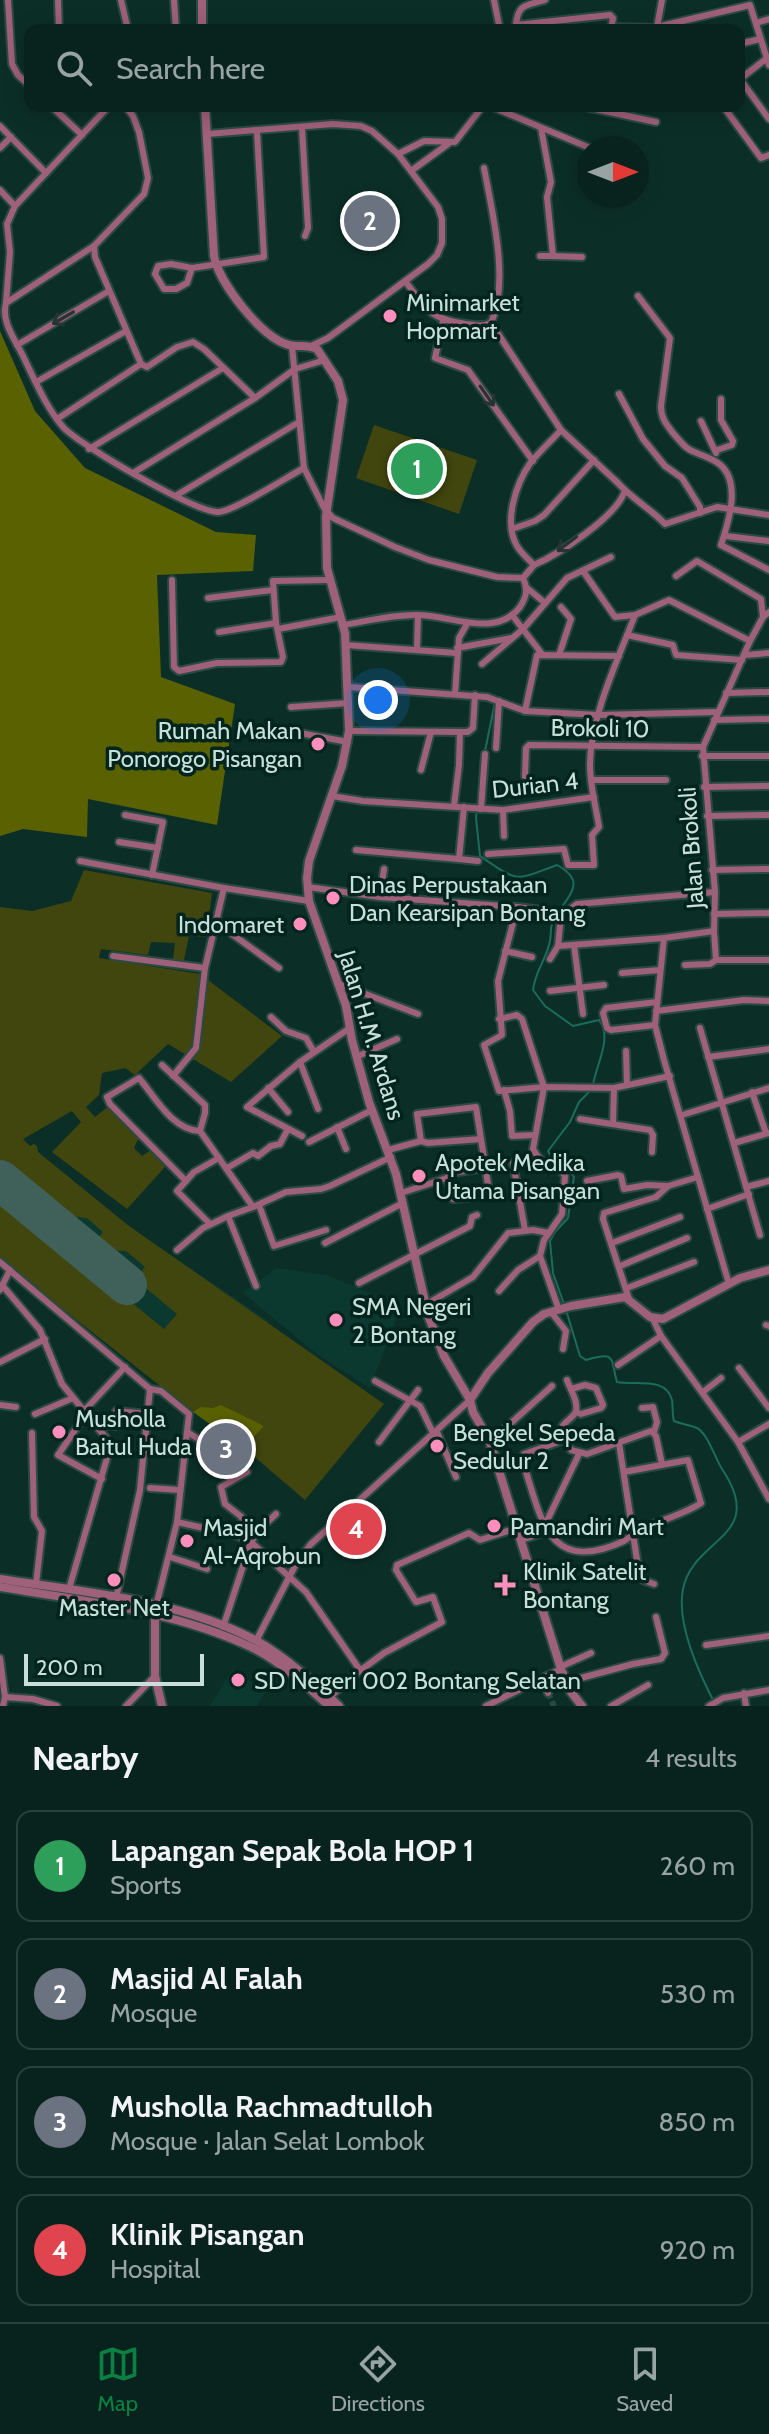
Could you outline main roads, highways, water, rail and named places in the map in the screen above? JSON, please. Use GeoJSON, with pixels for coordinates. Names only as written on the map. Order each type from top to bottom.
{"type":"FeatureCollection","features":[{"type":"Feature","properties":{"kind":"waterway"},"geometry":{"type":"LineString","coordinates":[[485,751],[495,702]]}},
{"type":"Feature","properties":{"kind":"waterway"},"geometry":{"type":"LineString","coordinates":[[480,781],[476,818],[480,856],[517,877],[557,865],[565,870],[571,876],[573,886],[559,911]]}},
{"type":"Feature","properties":{"kind":"waterway"},"geometry":{"type":"LineString","coordinates":[[555,917],[533,990],[545,1006],[573,1026],[599,1020],[603,1027],[604,1043],[593,1085]]}},
{"type":"Feature","properties":{"kind":"waterway"},"geometry":{"type":"LineString","coordinates":[[564,1304],[553,1273],[550,1241],[568,1218],[574,1177],[563,1162],[552,1158],[548,1151],[570,1122],[579,1102],[590,1091]]}},
{"type":"Feature","properties":{"kind":"waterway"},"geometry":{"type":"LineString","coordinates":[[566,1310],[580,1356],[586,1360],[608,1357],[617,1382],[657,1385],[669,1392],[674,1421],[701,1431],[734,1492],[737,1510],[733,1524],[689,1572],[683,1589],[686,1634],[716,1706]]}},
{"type":"Feature","properties":{"kind":"tunnel"},"geometry":{"type":"LineString","coordinates":[[548,1693],[554,1706]]}},
{"type":"Feature","properties":{"kind":"place","name":"Masjid Al Falah"},"geometry":{"type":"Point","coordinates":[370,221]}},
{"type":"Feature","properties":{"kind":"place","name":"Minimarket Hopmart"},"geometry":{"type":"Point","coordinates":[390,316]}},
{"type":"Feature","properties":{"kind":"place","name":"Lapangan Sepak Bola HOP 1"},"geometry":{"type":"Point","coordinates":[417,469]}},
{"type":"Feature","properties":{"kind":"place","name":"Rumah Makan Ponorogo Pisangan"},"geometry":{"type":"Point","coordinates":[318,744]}},
{"type":"Feature","properties":{"kind":"place","name":"Dinas Perpustakaan Dan Kearsipan Bontang"},"geometry":{"type":"Point","coordinates":[333,898]}},
{"type":"Feature","properties":{"kind":"place","name":"Indomaret"},"geometry":{"type":"Point","coordinates":[300,924]}},
{"type":"Feature","properties":{"kind":"place","name":"Apotek Medika Utama Pisangan"},"geometry":{"type":"Point","coordinates":[419,1176]}},
{"type":"Feature","properties":{"kind":"place","name":"SMA Negeri 2 Bontang"},"geometry":{"type":"Point","coordinates":[336,1320]}},
{"type":"Feature","properties":{"kind":"place","name":"Musholla Baitul Huda"},"geometry":{"type":"Point","coordinates":[59,1432]}},
{"type":"Feature","properties":{"kind":"place","name":"Bengkel Sepeda Sedulur 2"},"geometry":{"type":"Point","coordinates":[437,1446]}},
{"type":"Feature","properties":{"kind":"place","name":"Musholla Rachmadtulloh"},"geometry":{"type":"Point","coordinates":[226,1449]}},
{"type":"Feature","properties":{"kind":"place","name":"Pamandiri Mart"},"geometry":{"type":"Point","coordinates":[494,1526]}},
{"type":"Feature","properties":{"kind":"place","name":"Klinik Pisangan"},"geometry":{"type":"Point","coordinates":[356,1529]}},
{"type":"Feature","properties":{"kind":"place","name":"Masjid Al-Aqrobun"},"geometry":{"type":"Point","coordinates":[187,1541]}},
{"type":"Feature","properties":{"kind":"place","name":"Master Net"},"geometry":{"type":"Point","coordinates":[114,1580]}},
{"type":"Feature","properties":{"kind":"place","name":"Klinik Satelit Bontang"},"geometry":{"type":"Point","coordinates":[505,1585]}},
{"type":"Feature","properties":{"kind":"place","name":"SD Negeri 002 Bontang Selatan"},"geometry":{"type":"Point","coordinates":[238,1680]}}]}
